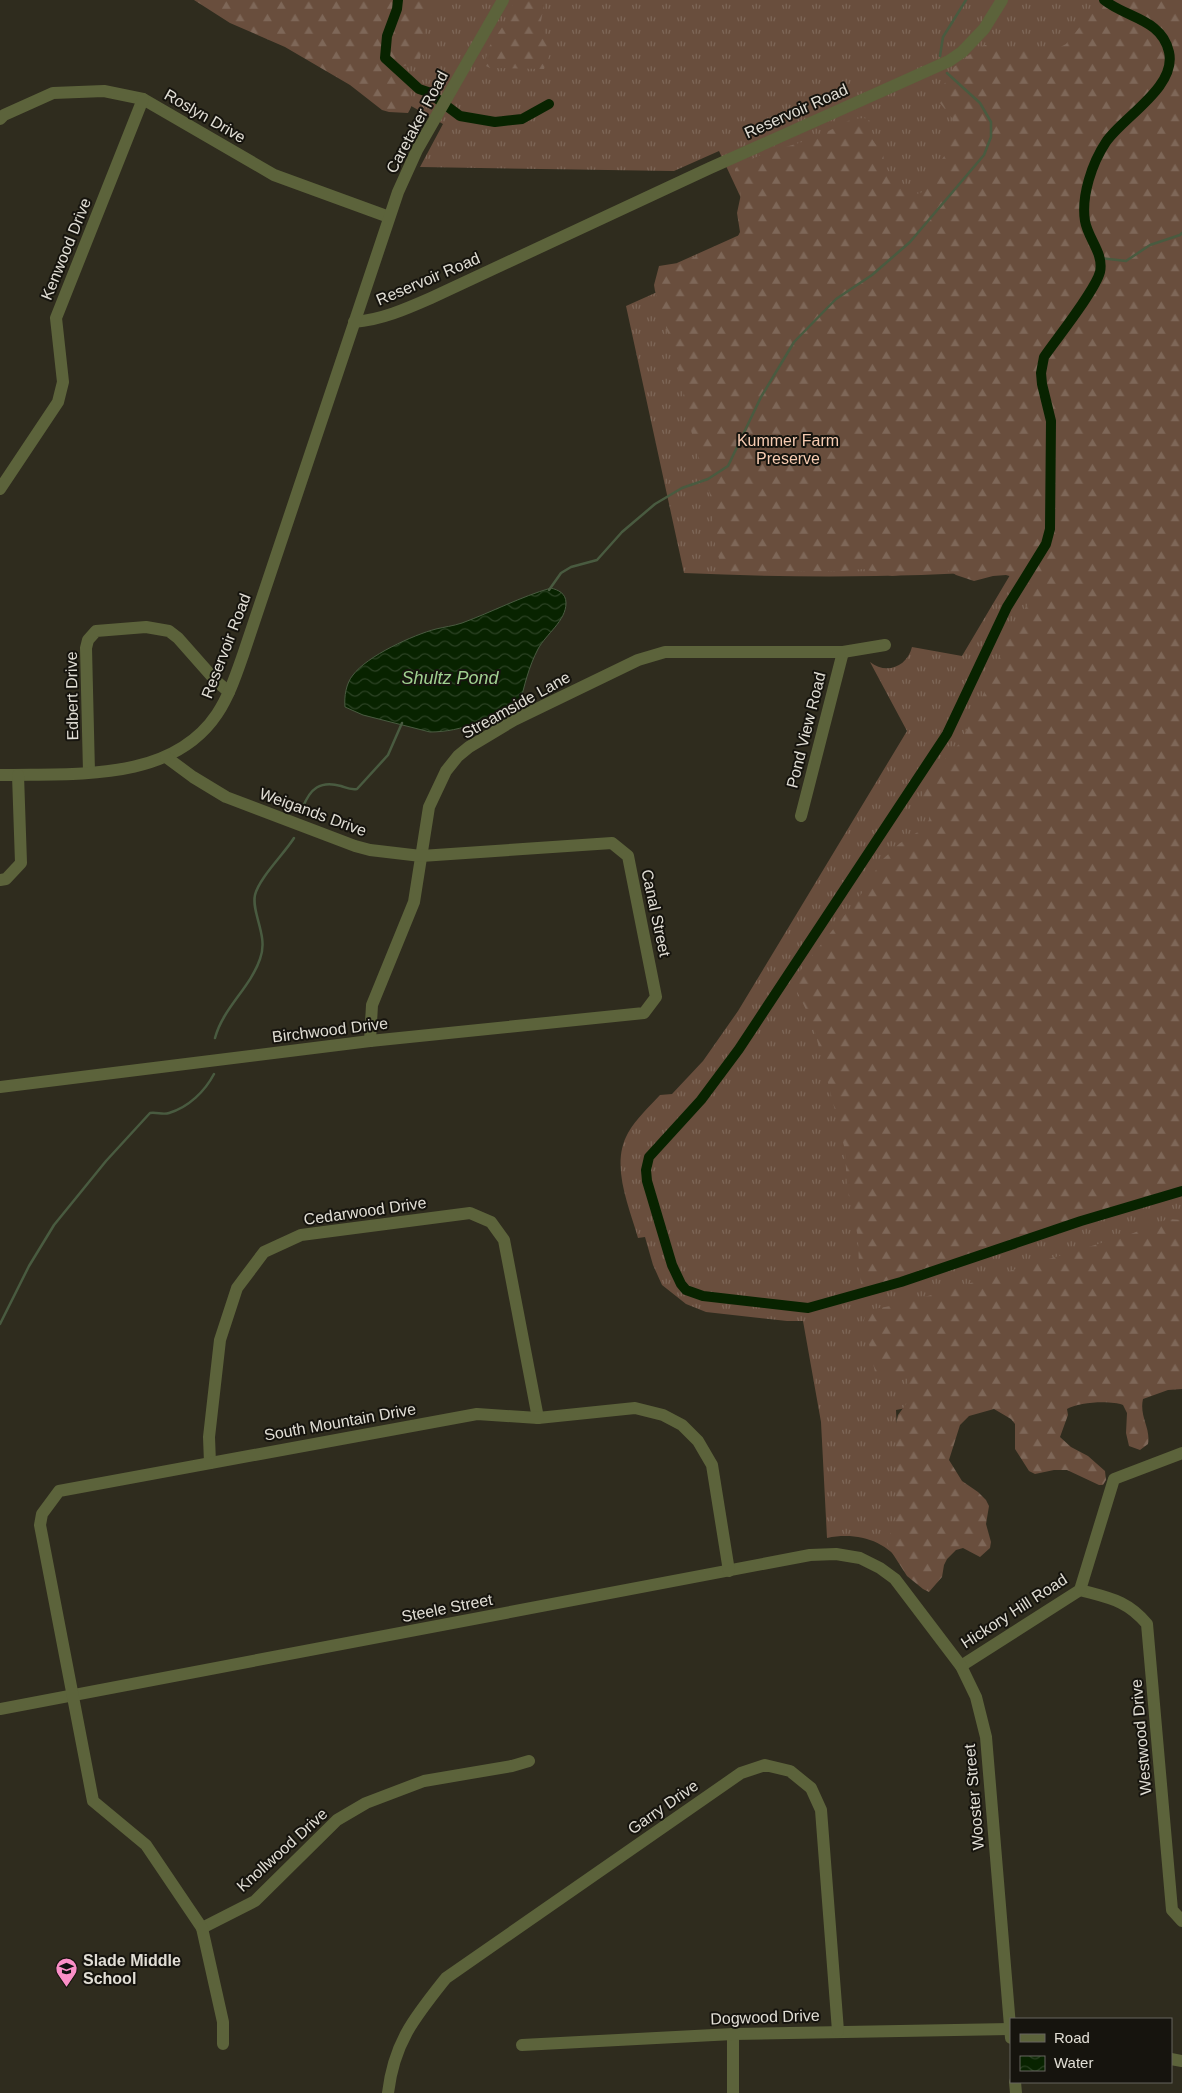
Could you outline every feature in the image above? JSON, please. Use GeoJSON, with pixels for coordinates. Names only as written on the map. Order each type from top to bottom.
{"type":"FeatureCollection","features":[{"type":"Feature","properties":{"kind":"street","name":"Caretaker Road"},"geometry":{"type":"LineString","coordinates":[[354,322],[389,217],[417,150],[503,0]]}},
{"type":"Feature","properties":{"kind":"street","name":"Reservoir Road"},"geometry":{"type":"LineString","coordinates":[[0,775],[129,769],[148,764],[166,756],[191,740],[210,723],[229,692],[268,582],[354,322],[382,316],[431,298],[846,106],[935,68],[962,52],[973,41],[984,29],[1002,0]]}},
{"type":"Feature","properties":{"kind":"street","name":"Roslyn Drive"},"geometry":{"type":"LineString","coordinates":[[0,119],[4,115],[53,93],[104,91],[143,99],[274,175],[389,217]]}},
{"type":"Feature","properties":{"kind":"street","name":"Kenwood Drive"},"geometry":{"type":"LineString","coordinates":[[0,489],[58,402],[63,382],[56,318],[143,99]]}},
{"type":"Feature","properties":{"kind":"street","name":"Edbert Drive"},"geometry":{"type":"LineString","coordinates":[[89,772],[86,648],[88,640],[96,631],[146,627],[168,631],[178,638],[216,681],[229,692]]}},
{"type":"Feature","properties":{"kind":"street","name":"Streamside Lane"},"geometry":{"type":"LineString","coordinates":[[370,1041],[372,1004],[414,902],[429,807],[446,771],[458,756],[514,720],[638,660],[665,652],[842,652],[885,645]]}},
{"type":"Feature","properties":{"kind":"street","name":"Pond View Road"},"geometry":{"type":"LineString","coordinates":[[800,816],[842,652]]}},
{"type":"Feature","properties":{"kind":"street","name":"Weigands Drive"},"geometry":{"type":"LineString","coordinates":[[166,756],[215,791],[241,803],[370,850],[421,856],[612,843]]}},
{"type":"Feature","properties":{"kind":"street"},"geometry":{"type":"LineString","coordinates":[[0,880],[6,880],[21,863],[18,774]]}},
{"type":"Feature","properties":{"kind":"street","name":"Canal Street"},"geometry":{"type":"LineString","coordinates":[[612,843],[628,856],[656,997]]}},
{"type":"Feature","properties":{"kind":"street","name":"Birchwood Drive"},"geometry":{"type":"LineString","coordinates":[[0,1087],[370,1041],[644,1012],[656,997]]}},
{"type":"Feature","properties":{"kind":"street","name":"Cedarwood Drive"},"geometry":{"type":"LineString","coordinates":[[210,1463],[209,1437],[220,1340],[237,1288],[264,1252],[301,1235],[470,1213],[492,1222],[504,1240],[538,1418]]}},
{"type":"Feature","properties":{"kind":"street","name":"South Mountain Drive"},"geometry":{"type":"LineString","coordinates":[[202,1928],[146,1845],[93,1801],[40,1525],[42,1514],[59,1491],[477,1414],[538,1418],[635,1408],[664,1415],[682,1425],[698,1441],[712,1465],[729,1571]]}},
{"type":"Feature","properties":{"kind":"street","name":"Hickory Hill Road"},"geometry":{"type":"LineString","coordinates":[[961,1666],[1080,1590],[1114,1479],[1182,1453]]}},
{"type":"Feature","properties":{"kind":"street","name":"Steele Street"},"geometry":{"type":"LineString","coordinates":[[0,1709],[810,1555],[836,1554],[860,1558],[880,1568],[895,1579]]}},
{"type":"Feature","properties":{"kind":"street","name":"Wooster Street"},"geometry":{"type":"LineString","coordinates":[[895,1579],[961,1666],[976,1696],[986,1737],[1010,2033]]}},
{"type":"Feature","properties":{"kind":"street","name":"Westwood Drive"},"geometry":{"type":"LineString","coordinates":[[1080,1590],[1116,1600],[1136,1610],[1147,1624],[1172,1910],[1182,1921]]}},
{"type":"Feature","properties":{"kind":"street","name":"Knollwood Drive"},"geometry":{"type":"LineString","coordinates":[[202,1928],[255,1901],[337,1820],[366,1803],[424,1781],[512,1766],[529,1761]]}},
{"type":"Feature","properties":{"kind":"street","name":"Garry Drive"},"geometry":{"type":"LineString","coordinates":[[388,2093],[396,2053],[415,2017],[446,1978],[741,1773],[765,1765],[790,1771],[811,1788],[821,1810],[838,2031]]}},
{"type":"Feature","properties":{"kind":"street"},"geometry":{"type":"LineString","coordinates":[[202,1928],[223,2022],[223,2044]]}},
{"type":"Feature","properties":{"kind":"street","name":"Dogwood Drive"},"geometry":{"type":"LineString","coordinates":[[522,2045],[733,2034],[838,2031],[1010,2033]]}},
{"type":"Feature","properties":{"kind":"street"},"geometry":{"type":"LineString","coordinates":[[733,2034],[733,2093]]}},
{"type":"Feature","properties":{"kind":"green space"},"geometry":{"type":"Polygon","coordinates":[[[194,0],[442,0],[426,22],[420,59],[416,64],[398,69],[401,80],[411,94],[412,106],[408,113],[382,110],[350,85],[285,47],[230,23],[194,0]]]}},
{"type":"Feature","properties":{"kind":"green space","name":"Kummer Farm Preserve"},"geometry":{"type":"Polygon","coordinates":[[[369,0],[1182,0],[1182,1354],[896,1410],[903,1565],[888,1549],[870,1540],[849,1536],[827,1538],[821,1422],[803,1321],[706,1312],[686,1304],[662,1285],[653,1265],[645,1237],[638,1238],[623,1185],[621,1158],[623,1145],[635,1123],[660,1095],[672,1094],[703,1061],[738,1011],[907,731],[870,662],[883,668],[895,667],[906,660],[912,647],[962,656],[1013,570],[931,575],[849,576],[766,576],[684,573],[626,306],[684,280],[677,263],[755,228],[719,151],[674,171],[420,167],[443,124],[335,63],[369,0]]]}},
{"type":"Feature","properties":{"kind":"green space"},"geometry":{"type":"Polygon","coordinates":[[[514,0],[545,0],[541,21],[551,51],[544,69],[490,68],[484,65],[489,47],[507,20],[514,0]]]}},
{"type":"Feature","properties":{"kind":"green space","name":"Kummer Farm Preserve"},"geometry":{"type":"Polygon","coordinates":[[[1094,0],[1182,0],[1182,1188],[1171,1189],[1141,1198],[868,1287],[861,1284],[858,1237],[847,1188],[845,1150],[813,1024],[796,989],[796,976],[862,893],[882,860],[900,843],[921,830],[929,820],[930,808],[923,796],[924,783],[959,744],[972,720],[1014,624],[1033,597],[1033,591],[1031,585],[1026,581],[1006,575],[974,581],[944,570],[892,576],[863,569],[843,571],[730,572],[721,563],[716,551],[710,495],[690,427],[681,377],[654,285],[659,266],[684,262],[737,238],[740,232],[737,213],[741,194],[735,176],[735,169],[740,164],[763,154],[815,138],[852,119],[864,118],[869,120],[872,126],[872,139],[883,154],[885,167],[899,185],[915,194],[921,193],[945,155],[946,143],[953,125],[952,118],[940,103],[936,92],[945,83],[954,67],[984,45],[995,45],[1006,51],[1030,48],[1055,50],[1066,44],[1087,18],[1094,0]]]}},
{"type":"Feature","properties":{"kind":"green space"},"geometry":{"type":"Polygon","coordinates":[[[1168,1219],[1182,1220],[1182,1389],[1168,1390],[1143,1399],[1142,1405],[1148,1433],[1148,1444],[1140,1450],[1129,1446],[1126,1433],[1127,1413],[1123,1405],[1095,1402],[1067,1409],[1068,1415],[1060,1437],[1071,1447],[1088,1456],[1105,1471],[1106,1480],[1103,1485],[1099,1485],[1067,1470],[1054,1470],[1035,1474],[1029,1471],[1015,1449],[1015,1424],[1011,1419],[994,1409],[969,1416],[960,1425],[949,1460],[962,1481],[978,1492],[989,1506],[986,1524],[991,1542],[990,1548],[980,1557],[963,1548],[956,1550],[947,1559],[942,1577],[929,1592],[923,1589],[907,1576],[887,1542],[898,1512],[895,1487],[897,1465],[895,1428],[898,1415],[909,1400],[908,1381],[906,1375],[880,1376],[875,1372],[864,1321],[865,1315],[870,1310],[905,1303],[1131,1234],[1168,1219]]]}},
{"type":"Feature","properties":{"kind":"water","name":"Shultz Pond"},"geometry":{"type":"Polygon","coordinates":[[[551,588],[559,591],[565,597],[565,610],[559,622],[541,643],[527,676],[520,704],[465,727],[430,732],[363,715],[345,707],[346,690],[351,678],[369,661],[391,647],[415,636],[462,623],[551,588]]]}},
{"type":"Feature","properties":{"kind":"waterway"},"geometry":{"type":"LineString","coordinates":[[398,0],[397,9],[387,36],[385,58],[419,89],[428,92],[460,116],[495,122],[522,119],[549,104]]}},
{"type":"Feature","properties":{"kind":"waterway"},"geometry":{"type":"LineString","coordinates":[[940,56],[943,37],[966,0]]}},
{"type":"Feature","properties":{"kind":"waterway"},"geometry":{"type":"LineString","coordinates":[[1104,0],[1142,20],[1159,32],[1169,52],[1169,65],[1165,77],[1157,89],[1106,142],[1096,160],[1086,191],[1085,221],[1098,252],[1101,265],[1100,272],[1084,302],[1044,357],[1041,373],[1051,421],[1050,529],[1046,544],[1007,607],[947,734],[739,1049],[701,1100],[649,1157],[646,1170],[647,1181],[672,1265],[686,1290],[703,1296],[808,1308],[901,1282],[1081,1221],[1182,1191]]}},
{"type":"Feature","properties":{"kind":"waterway"},"geometry":{"type":"LineString","coordinates":[[549,590],[561,573],[571,567],[597,560],[622,532],[655,504],[682,488],[708,479],[728,466],[761,397],[794,342],[836,299],[872,275],[910,242],[984,155],[991,137],[991,122],[980,103],[947,73]]}},
{"type":"Feature","properties":{"kind":"waterway"},"geometry":{"type":"LineString","coordinates":[[1100,258],[1126,261],[1150,245],[1182,233]]}},
{"type":"Feature","properties":{"kind":"waterway"},"geometry":{"type":"LineString","coordinates":[[303,807],[309,795],[322,785],[334,784],[357,789],[388,755],[402,723]]}},
{"type":"Feature","properties":{"kind":"waterway"},"geometry":{"type":"LineString","coordinates":[[215,1038],[224,1017],[250,979],[260,959],[262,942],[254,902],[257,888],[294,838]]}},
{"type":"Feature","properties":{"kind":"waterway"},"geometry":{"type":"LineString","coordinates":[[0,1324],[29,1266],[54,1225],[106,1161],[150,1113],[167,1114],[190,1103],[214,1074]]}},
{"type":"Feature","properties":{"kind":"place","name":"Slade Middle School"},"geometry":{"type":"Point","coordinates":[67,1988]}}]}
